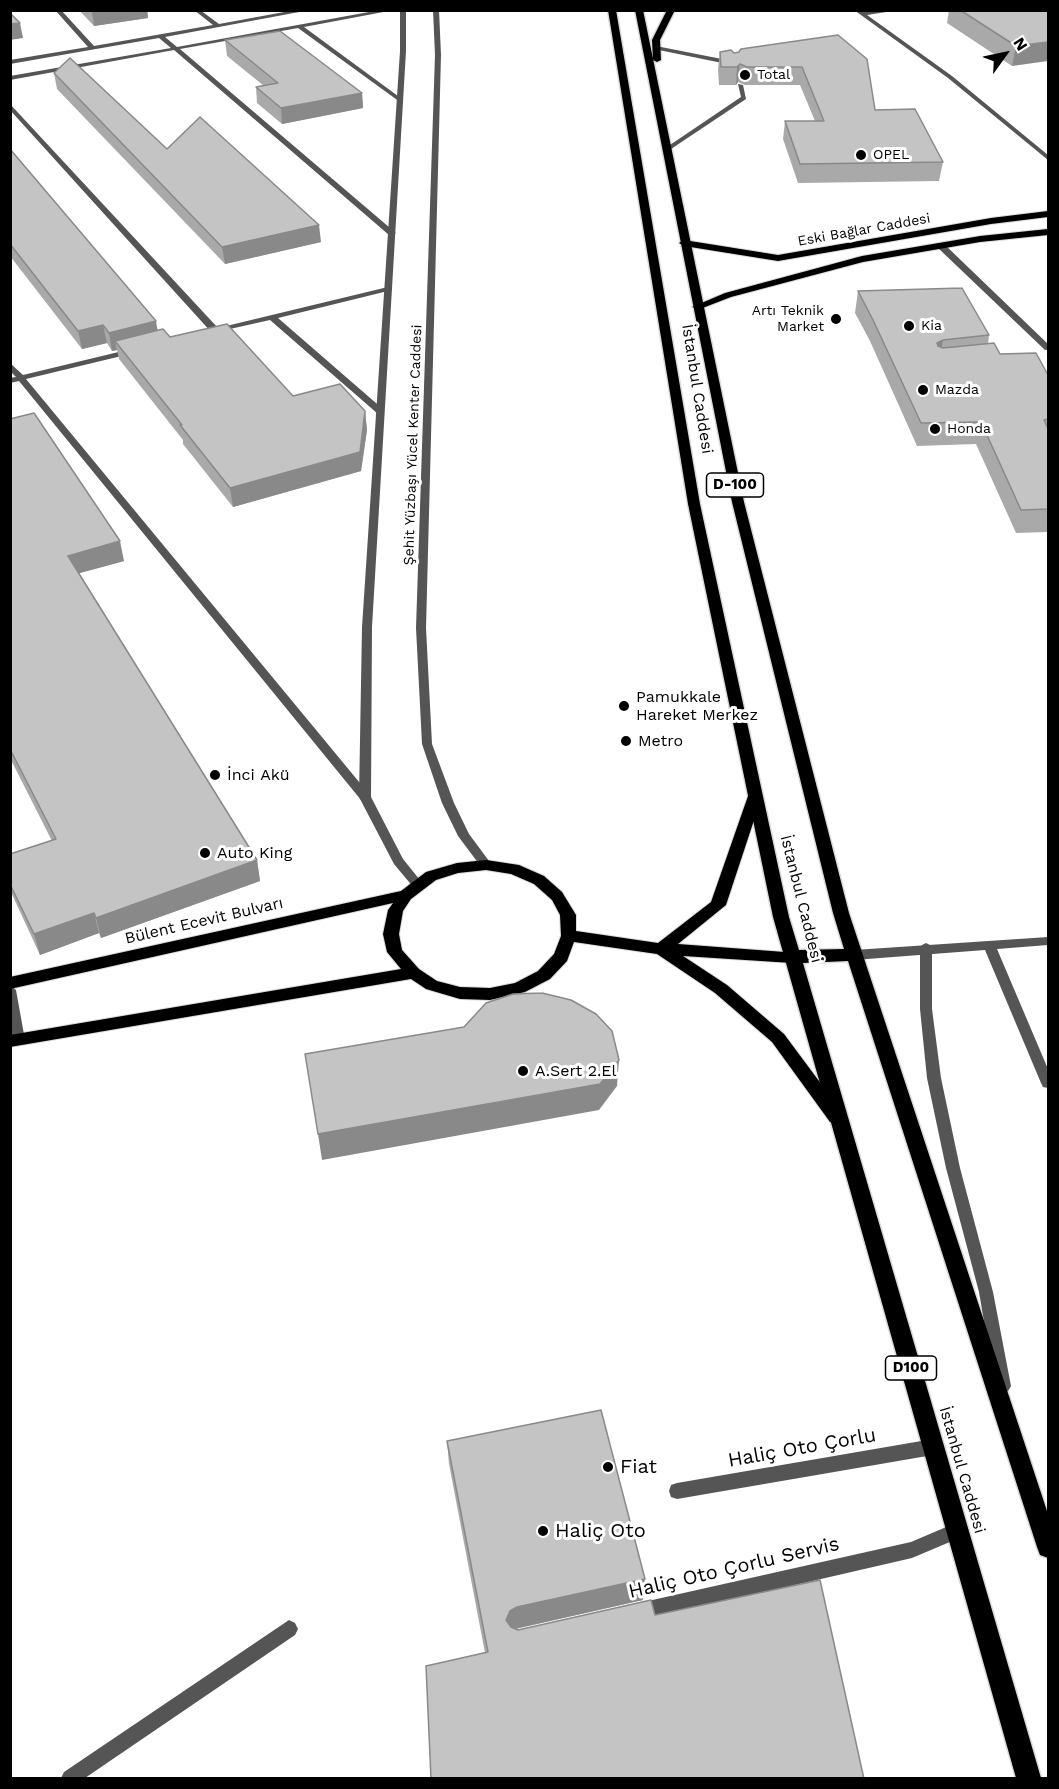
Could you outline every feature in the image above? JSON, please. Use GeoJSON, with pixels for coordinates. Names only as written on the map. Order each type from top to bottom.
{"type":"FeatureCollection","features":[{"type":"Feature","properties":{"kind":"highway"},"geometry":{"type":"LineString","coordinates":[[606,10],[616,32]]}},
{"type":"Feature","properties":{"kind":"highway","name":"İstanbul Caddesi"},"geometry":{"type":"LineString","coordinates":[[612,10],[694,504],[781,917],[1029,1779]]}},
{"type":"Feature","properties":{"kind":"highway","name":"İstanbul Caddesi"},"geometry":{"type":"LineString","coordinates":[[639,10],[684,243],[738,502],[841,914],[1048,1547]]}},
{"type":"Feature","properties":{"kind":"highway"},"geometry":{"type":"LineString","coordinates":[[659,112],[656,40],[671,10]]}},
{"type":"Feature","properties":{"kind":"highway"},"geometry":{"type":"LineString","coordinates":[[792,957],[854,955]]}},
{"type":"Feature","properties":{"kind":"main road","name":"Eski Bağlar Caddesi"},"geometry":{"type":"LineString","coordinates":[[684,243],[777,258],[815,254],[991,221],[1048,214]]}},
{"type":"Feature","properties":{"kind":"main road","name":"Eski Bağlar Caddesi"},"geometry":{"type":"LineString","coordinates":[[697,307],[728,295],[862,259],[940,245],[1048,232]]}},
{"type":"Feature","properties":{"kind":"main road"},"geometry":{"type":"LineString","coordinates":[[661,949],[718,905],[755,796]]}},
{"type":"Feature","properties":{"kind":"main road"},"geometry":{"type":"LineString","coordinates":[[486,865],[514,870],[539,880],[557,896],[568,915],[569,936],[561,957],[544,975],[519,987],[490,994],[460,993],[432,985],[413,973],[395,952],[391,934],[396,910],[406,895],[431,876],[457,868],[486,865]]}},
{"type":"Feature","properties":{"kind":"main road","name":"Bülent Ecevit Bulvarı"},"geometry":{"type":"LineString","coordinates":[[10,983],[406,895]]}},
{"type":"Feature","properties":{"kind":"main road"},"geometry":{"type":"LineString","coordinates":[[569,936],[661,949],[792,957]]}},
{"type":"Feature","properties":{"kind":"main road"},"geometry":{"type":"LineString","coordinates":[[661,949],[722,989],[778,1038],[840,1122]]}},
{"type":"Feature","properties":{"kind":"main road"},"geometry":{"type":"LineString","coordinates":[[14,1041],[413,973]]}},
{"type":"Feature","properties":{"kind":"street"},"geometry":{"type":"LineString","coordinates":[[57,10],[93,48]]}},
{"type":"Feature","properties":{"kind":"street"},"geometry":{"type":"LineString","coordinates":[[196,10],[218,26]]}},
{"type":"Feature","properties":{"kind":"street"},"geometry":{"type":"LineString","coordinates":[[10,62],[308,10]]}},
{"type":"Feature","properties":{"kind":"street"},"geometry":{"type":"LineString","coordinates":[[10,78],[392,10]]}},
{"type":"Feature","properties":{"kind":"street","name":"Şehit Yüzbaşı Yücel Kenter Caddesi"},"geometry":{"type":"LineString","coordinates":[[365,797],[367,627],[400,100],[403,10]]}},
{"type":"Feature","properties":{"kind":"street","name":"Şehit Yüzbaşı Yücel Kenter Caddesi"},"geometry":{"type":"LineString","coordinates":[[436,10],[438,55],[421,628],[427,744],[448,803],[464,836],[486,865]]}},
{"type":"Feature","properties":{"kind":"street"},"geometry":{"type":"LineString","coordinates":[[858,12],[897,10]]}},
{"type":"Feature","properties":{"kind":"street"},"geometry":{"type":"LineString","coordinates":[[858,12],[950,77],[1048,158]]}},
{"type":"Feature","properties":{"kind":"street"},"geometry":{"type":"LineString","coordinates":[[300,27],[400,100]]}},
{"type":"Feature","properties":{"kind":"street"},"geometry":{"type":"LineString","coordinates":[[160,36],[392,233]]}},
{"type":"Feature","properties":{"kind":"street"},"geometry":{"type":"LineString","coordinates":[[656,48],[732,61],[734,67]]}},
{"type":"Feature","properties":{"kind":"street"},"geometry":{"type":"LineString","coordinates":[[666,150],[744,98],[740,85]]}},
{"type":"Feature","properties":{"kind":"street"},"geometry":{"type":"LineString","coordinates":[[10,106],[216,330]]}},
{"type":"Feature","properties":{"kind":"street"},"geometry":{"type":"LineString","coordinates":[[940,245],[1048,348]]}},
{"type":"Feature","properties":{"kind":"street"},"geometry":{"type":"LineString","coordinates":[[205,333],[389,288]]}},
{"type":"Feature","properties":{"kind":"street"},"geometry":{"type":"LineString","coordinates":[[272,317],[381,412]]}},
{"type":"Feature","properties":{"kind":"street"},"geometry":{"type":"LineString","coordinates":[[15,380],[135,350]]}},
{"type":"Feature","properties":{"kind":"street"},"geometry":{"type":"LineString","coordinates":[[1038,357],[1048,356]]}},
{"type":"Feature","properties":{"kind":"street"},"geometry":{"type":"LineString","coordinates":[[10,365],[15,380],[365,797],[398,861],[418,885]]}},
{"type":"Feature","properties":{"kind":"street"},"geometry":{"type":"LineString","coordinates":[[854,955],[1048,941]]}},
{"type":"Feature","properties":{"kind":"street"},"geometry":{"type":"LineString","coordinates":[[989,945],[1048,1083]]}},
{"type":"Feature","properties":{"kind":"street"},"geometry":{"type":"LineString","coordinates":[[926,948],[926,1009],[934,1078],[953,1168],[986,1292],[1014,1443]]}},
{"type":"Feature","properties":{"kind":"street"},"geometry":{"type":"LineString","coordinates":[[10,990],[14,1041]]}},
{"type":"Feature","properties":{"kind":"street","name":"Haliç Oto Çorlu"},"geometry":{"type":"LineString","coordinates":[[677,1491],[933,1447]]}},
{"type":"Feature","properties":{"kind":"street","name":"Haliç Oto Çorlu Servis"},"geometry":{"type":"LineString","coordinates":[[622,1616],[912,1550],[958,1530]]}},
{"type":"Feature","properties":{"kind":"street"},"geometry":{"type":"LineString","coordinates":[[70,1779],[289,1629]]}},
{"type":"Feature","properties":{"kind":"building"},"geometry":{"type":"Polygon","coordinates":[[[960,10],[1048,10],[1048,42],[1016,46],[960,10]]]}},
{"type":"Feature","properties":{"kind":"building"},"geometry":{"type":"Polygon","coordinates":[[[10,13],[20,23],[10,24],[10,13]]]}},
{"type":"Feature","properties":{"kind":"building"},"geometry":{"type":"Polygon","coordinates":[[[280,31],[362,93],[281,108],[256,87],[278,83],[225,40],[280,31]]]}},
{"type":"Feature","properties":{"kind":"building"},"geometry":{"type":"Polygon","coordinates":[[[838,35],[867,59],[875,110],[915,109],[943,162],[800,164],[785,121],[824,121],[802,67],[747,67],[740,64],[737,67],[721,67],[720,52],[731,50],[734,53],[741,49],[838,35]]]}},
{"type":"Feature","properties":{"kind":"building"},"geometry":{"type":"Polygon","coordinates":[[[70,58],[167,149],[200,117],[319,225],[222,247],[54,73],[70,58]]]}},
{"type":"Feature","properties":{"kind":"building"},"geometry":{"type":"Polygon","coordinates":[[[10,149],[156,321],[109,333],[103,325],[78,331],[10,244],[10,149]]]}},
{"type":"Feature","properties":{"kind":"building"},"geometry":{"type":"Polygon","coordinates":[[[962,288],[989,335],[943,340],[937,343],[938,346],[943,348],[994,343],[1000,354],[1036,353],[1048,375],[1048,419],[1044,420],[1048,429],[1048,509],[1021,510],[981,422],[921,423],[858,291],[962,288]]]}},
{"type":"Feature","properties":{"kind":"building"},"geometry":{"type":"Polygon","coordinates":[[[227,324],[293,396],[340,384],[365,411],[360,452],[230,488],[115,341],[163,329],[170,337],[227,324]]]}},
{"type":"Feature","properties":{"kind":"building"},"geometry":{"type":"Polygon","coordinates":[[[34,413],[120,541],[68,556],[257,860],[96,918],[94,913],[34,934],[10,884],[10,854],[56,839],[10,749],[10,419],[34,413]]]}},
{"type":"Feature","properties":{"kind":"building"},"geometry":{"type":"Polygon","coordinates":[[[542,993],[571,1000],[596,1014],[612,1031],[619,1060],[600,1084],[318,1134],[305,1054],[464,1027],[486,1003],[513,994],[542,993]]]}},
{"type":"Feature","properties":{"kind":"building"},"geometry":{"type":"Polygon","coordinates":[[[601,1410],[645,1579],[517,1607],[510,1611],[506,1620],[511,1627],[518,1630],[651,1600],[655,1615],[820,1580],[864,1779],[431,1779],[426,1666],[488,1652],[447,1441],[601,1410]]]}},
{"type":"Feature","properties":{"kind":"place","name":"Total"},"geometry":{"type":"Point","coordinates":[745,75]}},
{"type":"Feature","properties":{"kind":"place","name":"OPEL"},"geometry":{"type":"Point","coordinates":[861,155]}},
{"type":"Feature","properties":{"kind":"place","name":"Artı Teknik Market"},"geometry":{"type":"Point","coordinates":[836,319]}},
{"type":"Feature","properties":{"kind":"place","name":"Kia"},"geometry":{"type":"Point","coordinates":[909,326]}},
{"type":"Feature","properties":{"kind":"place","name":"Mazda"},"geometry":{"type":"Point","coordinates":[923,390]}},
{"type":"Feature","properties":{"kind":"place","name":"Honda"},"geometry":{"type":"Point","coordinates":[935,429]}},
{"type":"Feature","properties":{"kind":"place","name":"Pamukkale Hareket Merkez"},"geometry":{"type":"Point","coordinates":[624,706]}},
{"type":"Feature","properties":{"kind":"place","name":"Metro"},"geometry":{"type":"Point","coordinates":[626,741]}},
{"type":"Feature","properties":{"kind":"place","name":"İnci Akü"},"geometry":{"type":"Point","coordinates":[215,775]}},
{"type":"Feature","properties":{"kind":"place","name":"Auto King"},"geometry":{"type":"Point","coordinates":[205,853]}},
{"type":"Feature","properties":{"kind":"place","name":"A.Sert 2.El"},"geometry":{"type":"Point","coordinates":[523,1071]}},
{"type":"Feature","properties":{"kind":"place","name":"Fiat"},"geometry":{"type":"Point","coordinates":[608,1467]}},
{"type":"Feature","properties":{"kind":"place","name":"Haliç Oto"},"geometry":{"type":"Point","coordinates":[543,1531]}}]}
